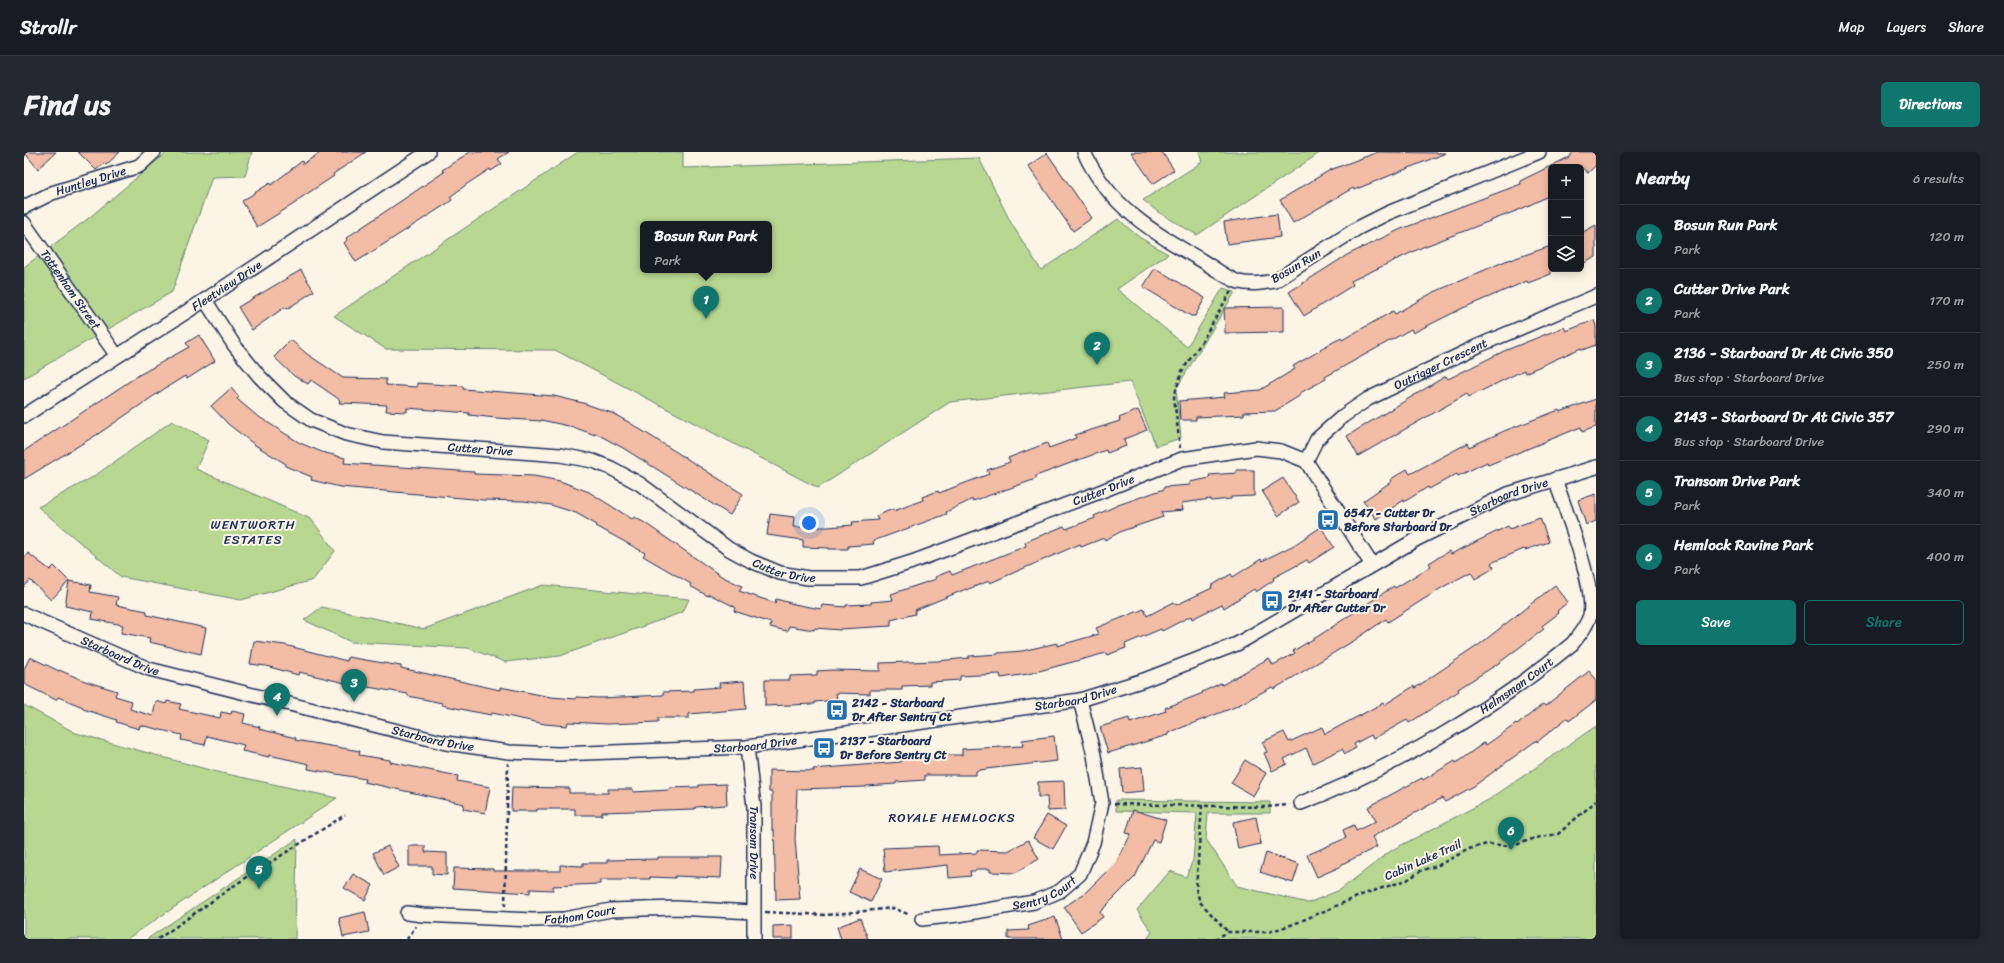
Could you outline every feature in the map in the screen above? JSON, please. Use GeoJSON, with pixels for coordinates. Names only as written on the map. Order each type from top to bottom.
{"type":"FeatureCollection","features":[{"type":"Feature","properties":{"kind":"street","name":"Huntley Drive"},"geometry":{"type":"LineString","coordinates":[[24,207],[52,193],[139,166],[154,152]]}},
{"type":"Feature","properties":{"kind":"street","name":"Fleetview Drive"},"geometry":{"type":"LineString","coordinates":[[24,416],[206,300],[428,152]]}},
{"type":"Feature","properties":{"kind":"street","name":"Bosun Run"},"geometry":{"type":"LineString","coordinates":[[1084,152],[1102,183],[1120,205],[1137,220],[1236,281],[1259,284],[1275,281],[1358,228],[1388,213],[1539,152]]}},
{"type":"Feature","properties":{"kind":"street","name":"Tottenham Street"},"geometry":{"type":"LineString","coordinates":[[24,223],[117,356]]}},
{"type":"Feature","properties":{"kind":"street","name":"Outrigger Crescent"},"geometry":{"type":"LineString","coordinates":[[1306,461],[1317,439],[1344,416],[1368,399],[1480,345],[1596,296]]}},
{"type":"Feature","properties":{"kind":"street","name":"Cutter Drive"},"geometry":{"type":"LineString","coordinates":[[206,300],[234,345],[258,376],[285,402],[311,420],[346,434],[383,442],[560,456],[593,461],[611,468],[640,484],[734,552],[780,573],[808,578],[861,578],[927,556],[1090,496],[1182,459],[1256,448],[1281,450],[1306,461]]}},
{"type":"Feature","properties":{"kind":"street"},"geometry":{"type":"LineString","coordinates":[[1306,461],[1372,565]]}},
{"type":"Feature","properties":{"kind":"street","name":"Starboard Drive"},"geometry":{"type":"LineString","coordinates":[[24,614],[149,669],[446,743],[509,752],[558,754],[747,747],[1080,700],[1144,680],[1236,644],[1417,539],[1508,494],[1596,467]]}},
{"type":"Feature","properties":{"kind":"street","name":"Helmsman Court"},"geometry":{"type":"LineString","coordinates":[[1301,803],[1335,790],[1403,757],[1464,721],[1555,658],[1572,644],[1584,628],[1590,615],[1591,600],[1585,570],[1555,479]]}},
{"type":"Feature","properties":{"kind":"street","name":"Sentry Court"},"geometry":{"type":"LineString","coordinates":[[922,919],[993,910],[1034,902],[1060,891],[1080,874],[1093,842],[1102,803],[1094,756],[1080,700]]}},
{"type":"Feature","properties":{"kind":"street","name":"Transom Drive"},"geometry":{"type":"LineString","coordinates":[[747,747],[754,806],[754,939]]}},
{"type":"Feature","properties":{"kind":"street","name":"Fathom Court"},"geometry":{"type":"LineString","coordinates":[[407,913],[423,916],[505,919],[564,919],[611,910],[676,908],[753,912]]}},
{"type":"Feature","properties":{"kind":"path"},"geometry":{"type":"LineString","coordinates":[[1182,459],[1177,432],[1174,397],[1182,371],[1201,343],[1236,281]]}},
{"type":"Feature","properties":{"kind":"path"},"geometry":{"type":"LineString","coordinates":[[505,919],[509,752]]}},
{"type":"Feature","properties":{"kind":"path","name":"Cabin Lake Trail"},"geometry":{"type":"LineString","coordinates":[[1215,939],[1228,932],[1269,932],[1324,912],[1364,894],[1407,880],[1422,870],[1437,866],[1469,849],[1487,844],[1513,846],[1535,838],[1558,834],[1596,801]]}},
{"type":"Feature","properties":{"kind":"path"},"geometry":{"type":"LineString","coordinates":[[1102,803],[1264,807],[1301,803]]}},
{"type":"Feature","properties":{"kind":"path"},"geometry":{"type":"LineString","coordinates":[[1202,805],[1196,889],[1200,902],[1228,932]]}},
{"type":"Feature","properties":{"kind":"path"},"geometry":{"type":"LineString","coordinates":[[158,939],[238,883],[345,815]]}},
{"type":"Feature","properties":{"kind":"path"},"geometry":{"type":"LineString","coordinates":[[753,912],[826,916],[893,908],[922,919]]}},
{"type":"Feature","properties":{"kind":"green space"},"geometry":{"type":"Polygon","coordinates":[[[167,152],[252,152],[245,176],[212,177],[172,292],[24,378],[24,267],[90,217],[167,152]]]}},
{"type":"Feature","properties":{"kind":"green space"},"geometry":{"type":"Polygon","coordinates":[[[578,152],[683,152],[683,168],[979,158],[1011,223],[1041,270],[1118,219],[1139,237],[1168,254],[1117,289],[1187,347],[1223,288],[1235,292],[1176,389],[1181,438],[1156,446],[1130,382],[950,402],[818,488],[555,350],[386,349],[334,316],[578,152]]]}},
{"type":"Feature","properties":{"kind":"green space"},"geometry":{"type":"Polygon","coordinates":[[[1199,152],[1321,152],[1197,235],[1158,212],[1143,200],[1202,162],[1199,152]]]}},
{"type":"Feature","properties":{"kind":"green space"},"geometry":{"type":"Polygon","coordinates":[[[172,421],[209,440],[196,469],[311,519],[335,551],[313,580],[241,600],[121,577],[38,507],[93,477],[172,421]]]}},
{"type":"Feature","properties":{"kind":"green space"},"geometry":{"type":"Polygon","coordinates":[[[543,585],[689,599],[683,612],[560,656],[505,662],[468,648],[351,642],[304,620],[322,607],[424,629],[543,585]]]}},
{"type":"Feature","properties":{"kind":"green space"},"geometry":{"type":"Polygon","coordinates":[[[24,705],[76,733],[213,771],[337,798],[127,939],[24,939],[24,705]]]}},
{"type":"Feature","properties":{"kind":"green space"},"geometry":{"type":"Polygon","coordinates":[[[1596,726],[1596,939],[1147,939],[1152,932],[1137,910],[1170,871],[1186,877],[1193,860],[1197,813],[1116,811],[1116,800],[1270,802],[1270,813],[1208,813],[1206,839],[1237,886],[1308,903],[1340,890],[1392,850],[1490,799],[1596,726]]]}},
{"type":"Feature","properties":{"kind":"green space"},"geometry":{"type":"Polygon","coordinates":[[[297,839],[295,939],[147,939],[297,839]]]}},
{"type":"Feature","properties":{"kind":"building"},"geometry":{"type":"Polygon","coordinates":[[[24,152],[56,152],[38,169],[24,152]]]}},
{"type":"Feature","properties":{"kind":"building"},"geometry":{"type":"Polygon","coordinates":[[[78,152],[120,152],[106,165],[104,163],[96,170],[78,152]]]}},
{"type":"Feature","properties":{"kind":"building"},"geometry":{"type":"Polygon","coordinates":[[[321,152],[366,152],[333,174],[334,176],[296,201],[297,202],[257,227],[242,201],[270,183],[271,185],[302,161],[303,164],[321,152]]]}},
{"type":"Feature","properties":{"kind":"building"},"geometry":{"type":"Polygon","coordinates":[[[470,152],[509,152],[498,159],[502,164],[491,171],[490,169],[467,184],[450,197],[452,200],[448,203],[356,262],[344,243],[347,240],[346,238],[444,172],[442,170],[470,152]]]}},
{"type":"Feature","properties":{"kind":"building"},"geometry":{"type":"Polygon","coordinates":[[[1131,152],[1162,152],[1174,170],[1153,184],[1131,152]]]}},
{"type":"Feature","properties":{"kind":"building"},"geometry":{"type":"Polygon","coordinates":[[[1378,152],[1446,153],[1354,190],[1353,188],[1293,223],[1280,200],[1330,170],[1378,152]]]}},
{"type":"Feature","properties":{"kind":"building"},"geometry":{"type":"Polygon","coordinates":[[[1573,152],[1596,152],[1596,165],[1588,173],[1584,170],[1584,164],[1555,164],[1569,157],[1573,152]]]}},
{"type":"Feature","properties":{"kind":"building"},"geometry":{"type":"Polygon","coordinates":[[[1047,153],[1092,218],[1073,231],[1028,166],[1047,153]]]}},
{"type":"Feature","properties":{"kind":"building"},"geometry":{"type":"Polygon","coordinates":[[[1548,167],[1548,196],[1521,209],[1423,247],[1351,281],[1353,285],[1304,316],[1289,292],[1347,255],[1401,229],[1521,184],[1520,181],[1548,167]]]}},
{"type":"Feature","properties":{"kind":"building"},"geometry":{"type":"Polygon","coordinates":[[[1277,214],[1280,237],[1227,244],[1224,222],[1277,214]]]}},
{"type":"Feature","properties":{"kind":"building"},"geometry":{"type":"Polygon","coordinates":[[[1596,225],[1596,257],[1584,263],[1584,236],[1584,231],[1596,225]]]}},
{"type":"Feature","properties":{"kind":"building"},"geometry":{"type":"Polygon","coordinates":[[[1548,247],[1548,272],[1551,272],[1551,274],[1528,283],[1527,281],[1463,308],[1413,333],[1411,329],[1325,377],[1326,379],[1300,393],[1301,395],[1275,411],[1244,412],[1244,415],[1196,417],[1196,420],[1180,420],[1179,401],[1225,397],[1224,393],[1260,390],[1295,369],[1293,366],[1341,338],[1342,340],[1393,311],[1395,314],[1432,293],[1510,260],[1548,247]]]}},
{"type":"Feature","properties":{"kind":"building"},"geometry":{"type":"Polygon","coordinates":[[[1155,268],[1205,298],[1195,316],[1191,316],[1143,287],[1155,268]]]}},
{"type":"Feature","properties":{"kind":"building"},"geometry":{"type":"Polygon","coordinates":[[[301,270],[314,291],[287,309],[285,307],[252,330],[238,307],[301,270]]]}},
{"type":"Feature","properties":{"kind":"building"},"geometry":{"type":"Polygon","coordinates":[[[1284,307],[1284,332],[1225,333],[1224,308],[1284,307]]]}},
{"type":"Feature","properties":{"kind":"building"},"geometry":{"type":"Polygon","coordinates":[[[1594,320],[1596,326],[1596,345],[1582,350],[1581,348],[1525,373],[1524,370],[1469,397],[1467,394],[1358,456],[1347,436],[1446,376],[1448,379],[1504,351],[1564,327],[1566,331],[1594,320]]]}},
{"type":"Feature","properties":{"kind":"building"},"geometry":{"type":"Polygon","coordinates":[[[199,335],[215,361],[187,379],[185,376],[98,434],[24,479],[24,451],[139,375],[189,347],[186,343],[199,335]]]}},
{"type":"Feature","properties":{"kind":"building"},"geometry":{"type":"Polygon","coordinates":[[[291,340],[307,354],[343,378],[386,379],[386,385],[417,387],[417,383],[463,386],[463,389],[554,396],[583,403],[612,413],[630,423],[743,494],[730,515],[623,448],[595,433],[595,435],[573,427],[541,420],[496,418],[469,415],[469,413],[407,408],[407,412],[386,411],[387,405],[339,403],[340,400],[311,380],[308,384],[294,376],[274,357],[291,340]]]}},
{"type":"Feature","properties":{"kind":"building"},"geometry":{"type":"Polygon","coordinates":[[[231,388],[239,397],[237,399],[256,415],[300,443],[322,452],[345,458],[344,463],[474,472],[474,474],[534,476],[560,481],[589,492],[632,519],[634,517],[645,523],[721,576],[742,586],[739,591],[775,603],[776,599],[821,609],[822,605],[846,607],[846,605],[871,604],[871,602],[893,600],[891,594],[936,579],[935,577],[950,571],[952,575],[1026,546],[1025,542],[1064,526],[1066,529],[1095,518],[1094,516],[1118,505],[1164,489],[1164,487],[1190,485],[1190,482],[1210,478],[1209,475],[1236,473],[1236,470],[1254,470],[1254,496],[1231,497],[1231,499],[1211,501],[1211,499],[1182,503],[1183,510],[1161,512],[1163,517],[1122,531],[1105,540],[1104,538],[1081,547],[1080,544],[990,583],[989,581],[966,589],[915,610],[915,614],[891,620],[891,626],[840,630],[815,628],[814,630],[789,626],[787,631],[770,627],[771,623],[734,611],[735,607],[709,594],[708,596],[690,586],[691,584],[643,556],[645,553],[596,526],[597,525],[576,513],[551,505],[524,501],[484,500],[340,487],[311,480],[312,477],[285,466],[286,464],[255,445],[228,424],[211,406],[231,388]]]}},
{"type":"Feature","properties":{"kind":"building"},"geometry":{"type":"Polygon","coordinates":[[[1596,399],[1596,427],[1582,432],[1581,427],[1488,465],[1487,462],[1458,476],[1457,474],[1429,489],[1428,487],[1404,502],[1404,500],[1376,519],[1363,501],[1392,481],[1391,479],[1407,469],[1410,474],[1468,443],[1469,447],[1504,431],[1559,410],[1560,412],[1596,399]]]}},
{"type":"Feature","properties":{"kind":"building"},"geometry":{"type":"Polygon","coordinates":[[[1138,410],[1147,430],[1124,439],[1126,446],[1107,453],[1106,450],[1036,476],[1036,479],[973,501],[973,499],[946,512],[947,514],[873,541],[874,544],[848,546],[848,549],[803,547],[803,540],[767,535],[770,514],[794,517],[793,527],[853,525],[852,522],[878,520],[876,516],[923,500],[922,497],[938,491],[939,493],[989,474],[987,470],[1010,462],[1008,458],[1047,443],[1049,448],[1076,438],[1075,435],[1120,421],[1119,418],[1138,410]]]}},
{"type":"Feature","properties":{"kind":"building"},"geometry":{"type":"Polygon","coordinates":[[[1283,478],[1299,502],[1278,516],[1262,491],[1283,478]]]}},
{"type":"Feature","properties":{"kind":"building"},"geometry":{"type":"Polygon","coordinates":[[[1596,494],[1596,521],[1586,525],[1578,500],[1596,494]]]}},
{"type":"Feature","properties":{"kind":"building"},"geometry":{"type":"Polygon","coordinates":[[[1540,518],[1549,542],[1525,550],[1524,549],[1491,563],[1494,568],[1475,579],[1471,572],[1443,587],[1388,622],[1386,619],[1355,640],[1274,689],[1272,687],[1235,707],[1168,733],[1168,735],[1108,753],[1100,727],[1129,718],[1130,723],[1166,711],[1165,708],[1203,693],[1202,692],[1221,683],[1222,685],[1269,658],[1273,665],[1295,653],[1293,651],[1394,586],[1395,588],[1431,566],[1429,563],[1449,551],[1451,554],[1508,526],[1509,529],[1540,518]]]}},
{"type":"Feature","properties":{"kind":"building"},"geometry":{"type":"Polygon","coordinates":[[[1321,527],[1334,547],[1309,563],[1307,560],[1273,578],[1274,580],[1256,592],[1254,589],[1224,608],[1222,604],[1192,619],[1191,616],[1162,631],[1161,629],[1125,644],[1126,648],[1107,655],[1106,653],[1028,674],[1001,678],[1000,674],[960,676],[960,680],[930,682],[930,685],[902,686],[902,690],[870,690],[870,694],[836,693],[837,700],[815,702],[815,704],[765,706],[765,680],[790,680],[790,676],[817,675],[817,671],[880,671],[880,663],[937,661],[969,658],[969,656],[1022,651],[1057,643],[1057,646],[1099,634],[1096,628],[1144,609],[1147,616],[1174,602],[1176,605],[1212,588],[1211,586],[1231,574],[1233,577],[1261,559],[1262,561],[1294,545],[1321,527]]]}},
{"type":"Feature","properties":{"kind":"building"},"geometry":{"type":"Polygon","coordinates":[[[28,553],[50,570],[54,566],[69,581],[51,600],[30,580],[24,587],[24,558],[28,553]]]}},
{"type":"Feature","properties":{"kind":"building"},"geometry":{"type":"Polygon","coordinates":[[[69,581],[91,585],[90,592],[118,597],[116,605],[147,611],[147,615],[206,628],[201,654],[149,642],[150,638],[121,633],[123,625],[92,619],[93,612],[65,606],[69,581]]]}},
{"type":"Feature","properties":{"kind":"building"},"geometry":{"type":"Polygon","coordinates":[[[1555,585],[1568,602],[1557,611],[1559,613],[1542,626],[1544,629],[1496,665],[1458,689],[1459,691],[1409,723],[1407,720],[1373,739],[1371,735],[1354,744],[1356,748],[1345,754],[1342,749],[1313,763],[1306,748],[1284,759],[1287,764],[1272,771],[1264,753],[1267,752],[1262,742],[1284,732],[1289,742],[1322,727],[1325,734],[1383,703],[1384,705],[1414,686],[1415,688],[1480,644],[1555,585]]]}},
{"type":"Feature","properties":{"kind":"building"},"geometry":{"type":"Polygon","coordinates":[[[254,641],[285,645],[347,661],[348,657],[401,666],[401,668],[500,690],[500,687],[551,697],[576,699],[576,697],[601,698],[663,695],[663,692],[694,691],[694,689],[720,687],[719,683],[744,681],[746,709],[689,714],[689,718],[658,718],[658,722],[607,724],[568,722],[567,726],[545,724],[492,713],[491,715],[470,711],[408,696],[408,694],[345,683],[299,672],[298,675],[266,666],[250,664],[254,641]]]}},
{"type":"Feature","properties":{"kind":"building"},"geometry":{"type":"Polygon","coordinates":[[[30,657],[59,671],[117,691],[115,696],[132,701],[130,709],[153,716],[156,701],[166,704],[167,701],[181,704],[179,709],[220,718],[221,712],[231,714],[232,711],[245,714],[243,723],[260,727],[259,729],[296,738],[295,740],[360,751],[359,755],[390,760],[390,762],[458,776],[457,781],[490,787],[485,813],[463,809],[464,804],[364,782],[365,779],[308,769],[309,764],[269,755],[269,757],[242,751],[244,745],[207,736],[205,745],[181,740],[182,735],[140,725],[139,729],[116,722],[117,720],[83,709],[83,707],[58,697],[56,700],[24,684],[24,669],[30,657]]]}},
{"type":"Feature","properties":{"kind":"building"},"geometry":{"type":"Polygon","coordinates":[[[1589,671],[1596,679],[1596,700],[1569,721],[1567,718],[1537,742],[1537,740],[1474,786],[1445,802],[1442,798],[1372,837],[1377,847],[1342,864],[1342,866],[1317,877],[1307,855],[1346,838],[1343,830],[1354,825],[1356,831],[1376,821],[1368,807],[1422,778],[1423,780],[1455,761],[1456,763],[1485,742],[1486,745],[1516,724],[1517,725],[1543,704],[1545,706],[1589,671]]]}},
{"type":"Feature","properties":{"kind":"building"},"geometry":{"type":"Polygon","coordinates":[[[1054,736],[1057,761],[986,769],[976,771],[976,775],[925,775],[925,780],[896,782],[896,784],[866,787],[797,789],[795,839],[800,899],[776,900],[774,830],[772,830],[772,792],[769,792],[769,770],[814,771],[813,769],[901,762],[901,759],[930,757],[930,755],[962,755],[962,749],[1023,746],[1022,740],[1054,736]]]}},
{"type":"Feature","properties":{"kind":"building"},"geometry":{"type":"Polygon","coordinates":[[[1245,760],[1266,773],[1253,796],[1231,783],[1245,760]]]}},
{"type":"Feature","properties":{"kind":"building"},"geometry":{"type":"Polygon","coordinates":[[[1142,767],[1144,791],[1122,793],[1120,769],[1142,767]]]}},
{"type":"Feature","properties":{"kind":"building"},"geometry":{"type":"Polygon","coordinates":[[[1064,781],[1065,810],[1048,811],[1047,797],[1038,797],[1038,782],[1064,781]]]}},
{"type":"Feature","properties":{"kind":"building"},"geometry":{"type":"Polygon","coordinates":[[[726,784],[727,805],[695,807],[695,809],[602,812],[602,815],[575,815],[575,809],[511,811],[512,787],[569,788],[569,793],[608,793],[608,789],[633,789],[633,792],[699,787],[699,785],[726,784]]]}},
{"type":"Feature","properties":{"kind":"building"},"geometry":{"type":"Polygon","coordinates":[[[1133,810],[1166,820],[1159,842],[1153,840],[1135,877],[1100,912],[1103,917],[1081,932],[1064,907],[1085,893],[1117,861],[1131,834],[1126,833],[1133,810]]]}},
{"type":"Feature","properties":{"kind":"building"},"geometry":{"type":"Polygon","coordinates":[[[1047,815],[1066,826],[1053,849],[1033,838],[1047,815]]]}},
{"type":"Feature","properties":{"kind":"building"},"geometry":{"type":"Polygon","coordinates":[[[1256,817],[1261,844],[1238,849],[1233,822],[1256,817]]]}},
{"type":"Feature","properties":{"kind":"building"},"geometry":{"type":"Polygon","coordinates":[[[1028,840],[1039,859],[1015,873],[990,872],[990,869],[976,869],[976,871],[970,871],[971,876],[949,878],[948,865],[885,872],[883,848],[938,846],[939,855],[977,853],[977,850],[1008,851],[1028,840]]]}},
{"type":"Feature","properties":{"kind":"building"},"geometry":{"type":"Polygon","coordinates":[[[388,846],[399,867],[384,875],[373,853],[388,846]]]}},
{"type":"Feature","properties":{"kind":"building"},"geometry":{"type":"Polygon","coordinates":[[[409,846],[425,846],[425,852],[447,853],[447,875],[432,874],[432,866],[409,866],[409,846]]]}},
{"type":"Feature","properties":{"kind":"building"},"geometry":{"type":"Polygon","coordinates":[[[1266,853],[1299,864],[1293,883],[1260,872],[1266,853]]]}},
{"type":"Feature","properties":{"kind":"building"},"geometry":{"type":"Polygon","coordinates":[[[658,857],[722,857],[721,878],[675,876],[675,878],[650,877],[650,879],[600,880],[600,884],[553,886],[553,890],[530,889],[530,893],[453,888],[454,868],[493,869],[493,871],[560,871],[560,865],[583,866],[583,863],[607,863],[607,860],[658,859],[658,857]]]}},
{"type":"Feature","properties":{"kind":"building"},"geometry":{"type":"Polygon","coordinates":[[[860,869],[882,879],[871,902],[849,892],[860,869]]]}},
{"type":"Feature","properties":{"kind":"building"},"geometry":{"type":"Polygon","coordinates":[[[353,874],[373,885],[365,900],[344,888],[353,874]]]}},
{"type":"Feature","properties":{"kind":"building"},"geometry":{"type":"Polygon","coordinates":[[[365,912],[369,932],[343,937],[339,918],[365,912]]]}},
{"type":"Feature","properties":{"kind":"building"},"geometry":{"type":"Polygon","coordinates":[[[1055,917],[1063,939],[1008,939],[1008,931],[1029,930],[1028,926],[1055,917]]]}},
{"type":"Feature","properties":{"kind":"building"},"geometry":{"type":"Polygon","coordinates":[[[860,918],[868,939],[841,939],[837,927],[860,918]]]}},
{"type":"Feature","properties":{"kind":"building"},"geometry":{"type":"Polygon","coordinates":[[[793,925],[793,939],[773,939],[773,926],[793,925]]]}},
{"type":"Feature","properties":{"kind":"place","name":"Bosun Run Park"},"geometry":{"type":"Point","coordinates":[706,319]}},
{"type":"Feature","properties":{"kind":"place","name":"Cutter Drive Park"},"geometry":{"type":"Point","coordinates":[1097,365]}},
{"type":"Feature","properties":{"kind":"place","name":"6547 - Cutter Dr Before Starboard Dr"},"geometry":{"type":"Point","coordinates":[1328,520]}},
{"type":"Feature","properties":{"kind":"place","name":"2141 - Starboard Dr After Cutter Dr"},"geometry":{"type":"Point","coordinates":[1272,601]}},
{"type":"Feature","properties":{"kind":"place","name":"2136 - Starboard Dr At Civic 350"},"geometry":{"type":"Point","coordinates":[354,702]}},
{"type":"Feature","properties":{"kind":"place","name":"2142 - Starboard Dr After Sentry Ct"},"geometry":{"type":"Point","coordinates":[837,710]}},
{"type":"Feature","properties":{"kind":"place","name":"2143 - Starboard Dr At Civic 357"},"geometry":{"type":"Point","coordinates":[277,716]}},
{"type":"Feature","properties":{"kind":"place","name":"2137 - Starboard Dr Before Sentry Ct"},"geometry":{"type":"Point","coordinates":[824,748]}},
{"type":"Feature","properties":{"kind":"place","name":"Hemlock Ravine Park"},"geometry":{"type":"Point","coordinates":[1511,850]}},
{"type":"Feature","properties":{"kind":"place","name":"Transom Drive Park"},"geometry":{"type":"Point","coordinates":[259,889]}},
{"type":"Feature","properties":{"kind":"district","name":"WENTWORTH ESTATES"},"geometry":{"type":"Point","coordinates":[253,532]}},
{"type":"Feature","properties":{"kind":"district","name":"ROYALE HEMLOCKS"},"geometry":{"type":"Point","coordinates":[952,817]}}]}
